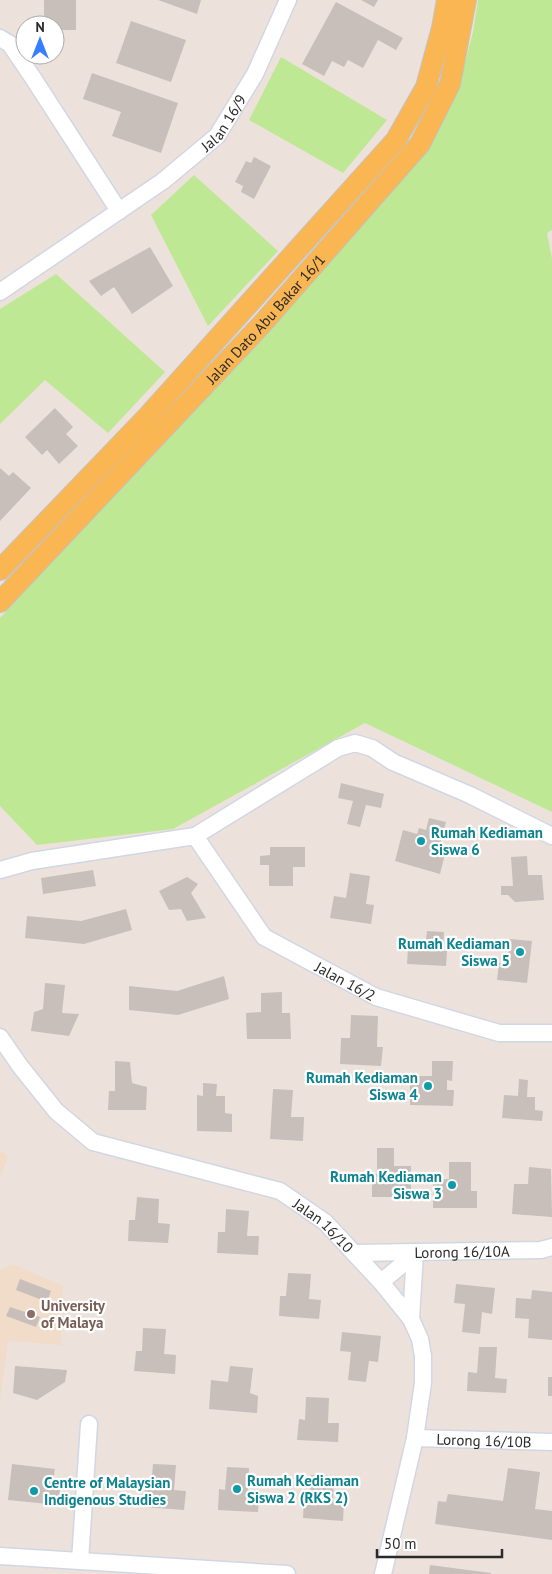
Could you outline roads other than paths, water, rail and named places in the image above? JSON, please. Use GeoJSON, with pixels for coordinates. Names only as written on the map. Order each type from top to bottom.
{"type":"FeatureCollection","features":[{"type":"Feature","properties":{"kind":"main road","name":"Jalan Dato Abu Bakar 16/1"},"geometry":{"type":"LineString","coordinates":[[0,570],[148,417],[396,140],[426,87],[442,28],[446,0]]}},
{"type":"Feature","properties":{"kind":"main road","name":"Jalan Dato Abu Bakar 16/1"},"geometry":{"type":"LineString","coordinates":[[0,602],[262,324],[420,144],[450,84],[466,0]]}},
{"type":"Feature","properties":{"kind":"street","name":"Jalan 16/9"},"geometry":{"type":"LineString","coordinates":[[0,292],[163,180],[217,136],[255,74],[288,0]]}},
{"type":"Feature","properties":{"kind":"street"},"geometry":{"type":"LineString","coordinates":[[0,38],[10,44],[119,211]]}},
{"type":"Feature","properties":{"kind":"street"},"geometry":{"type":"LineString","coordinates":[[0,870],[32,862],[196,836],[338,748],[355,743],[372,748],[393,762],[470,795],[552,836]]}},
{"type":"Feature","properties":{"kind":"street","name":"Jalan 16/2"},"geometry":{"type":"LineString","coordinates":[[196,836],[264,937],[376,997],[499,1032],[552,1033]]}},
{"type":"Feature","properties":{"kind":"street","name":"Jalan 16/10"},"geometry":{"type":"LineString","coordinates":[[0,1037],[20,1066],[56,1111],[93,1142],[280,1190],[325,1222],[381,1282],[411,1319],[420,1339],[423,1356],[423,1383],[416,1438],[383,1574]]}},
{"type":"Feature","properties":{"kind":"street","name":"Lorong 16/10A"},"geometry":{"type":"LineString","coordinates":[[381,1282],[415,1254],[437,1250],[540,1250],[552,1247]]}},
{"type":"Feature","properties":{"kind":"street"},"geometry":{"type":"LineString","coordinates":[[354,1253],[415,1254],[411,1319]]}},
{"type":"Feature","properties":{"kind":"street"},"geometry":{"type":"LineString","coordinates":[[80,1561],[89,1424]]}},
{"type":"Feature","properties":{"kind":"street","name":"Lorong 16/10B"},"geometry":{"type":"LineString","coordinates":[[416,1438],[552,1442]]}},
{"type":"Feature","properties":{"kind":"street"},"geometry":{"type":"LineString","coordinates":[[0,1556],[287,1574]]}},
{"type":"Feature","properties":{"kind":"place","name":"Rumah Kediaman Siswa 6"},"geometry":{"type":"Point","coordinates":[421,841]}},
{"type":"Feature","properties":{"kind":"place","name":"Rumah Kediaman Siswa 5"},"geometry":{"type":"Point","coordinates":[520,952]}},
{"type":"Feature","properties":{"kind":"place","name":"Rumah Kediaman Siswa 4"},"geometry":{"type":"Point","coordinates":[428,1086]}},
{"type":"Feature","properties":{"kind":"place","name":"Rumah Kediaman Siswa 3"},"geometry":{"type":"Point","coordinates":[452,1185]}},
{"type":"Feature","properties":{"kind":"place","name":"University of Malaya"},"geometry":{"type":"Point","coordinates":[31,1314]}},
{"type":"Feature","properties":{"kind":"place","name":"Rumah Kediaman Siswa 2 (RKS 2)"},"geometry":{"type":"Point","coordinates":[237,1489]}},
{"type":"Feature","properties":{"kind":"place","name":"Centre of Malaysian Indigenous Studies"},"geometry":{"type":"Point","coordinates":[34,1491]}}]}
